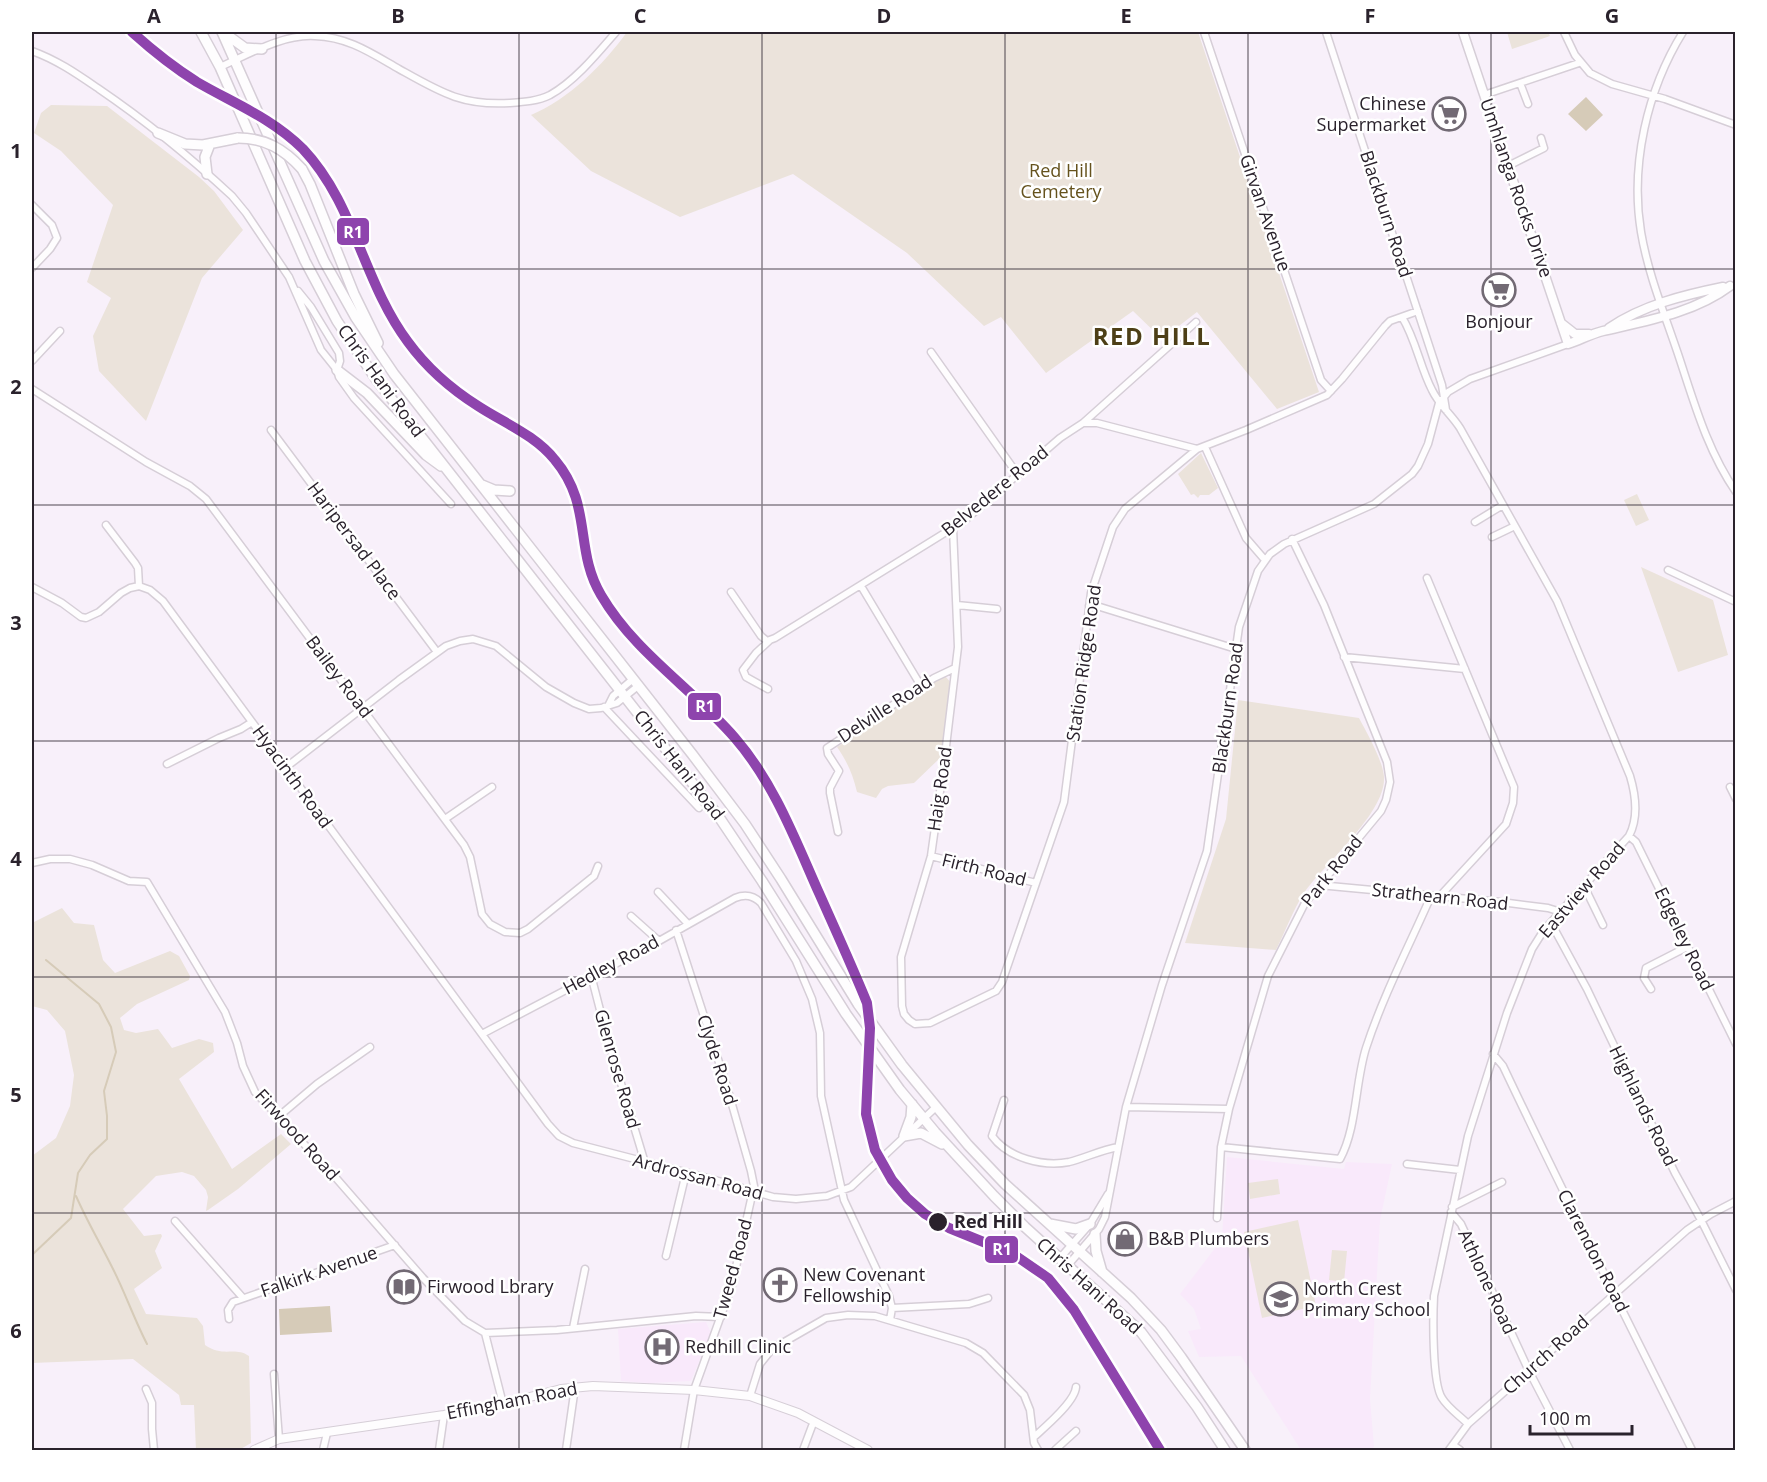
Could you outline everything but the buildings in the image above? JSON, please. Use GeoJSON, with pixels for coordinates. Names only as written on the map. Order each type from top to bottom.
{"type":"FeatureCollection","features":[{"type":"Feature","properties":{"kind":"main road","name":"Chris Hani Road"},"geometry":{"type":"LineString","coordinates":[[201,32],[220,67],[305,261],[327,302],[376,379],[719,817],[846,1014],[912,1104],[1025,1227],[1141,1332],[1225,1450]]}},
{"type":"Feature","properties":{"kind":"main road","name":"Chris Hani Road"},"geometry":{"type":"LineString","coordinates":[[222,32],[324,261],[356,318],[384,360],[745,824],[858,1004],[902,1065],[968,1145],[1005,1184],[1131,1298],[1161,1330],[1245,1450]]}},
{"type":"Feature","properties":{"kind":"main road"},"geometry":{"type":"LineString","coordinates":[[222,32],[245,48],[262,49]]}},
{"type":"Feature","properties":{"kind":"main road","name":"Umhlanga Rocks Drive"},"geometry":{"type":"LineString","coordinates":[[1463,32],[1568,344]]}},
{"type":"Feature","properties":{"kind":"main road"},"geometry":{"type":"LineString","coordinates":[[158,133],[185,144],[210,144],[238,138],[261,140],[279,148],[302,169],[384,360]]}},
{"type":"Feature","properties":{"kind":"main road"},"geometry":{"type":"LineString","coordinates":[[207,174],[205,157],[210,144]]}},
{"type":"Feature","properties":{"kind":"main road"},"geometry":{"type":"LineString","coordinates":[[1561,322],[1575,334],[1601,332],[1661,303],[1733,285]]}},
{"type":"Feature","properties":{"kind":"main road"},"geometry":{"type":"LineString","coordinates":[[1568,344],[1601,332],[1665,316],[1733,285]]}},
{"type":"Feature","properties":{"kind":"main road"},"geometry":{"type":"LineString","coordinates":[[337,370],[367,393],[426,455],[450,473]]}},
{"type":"Feature","properties":{"kind":"main road"},"geometry":{"type":"LineString","coordinates":[[480,484],[494,490],[510,492]]}},
{"type":"Feature","properties":{"kind":"main road"},"geometry":{"type":"LineString","coordinates":[[904,1136],[911,1117],[912,1104]]}},
{"type":"Feature","properties":{"kind":"main road"},"geometry":{"type":"LineString","coordinates":[[904,1136],[921,1133],[950,1148]]}},
{"type":"Feature","properties":{"kind":"main road"},"geometry":{"type":"LineString","coordinates":[[1048,1224],[1068,1229],[1081,1228],[1090,1224]]}},
{"type":"Feature","properties":{"kind":"main road"},"geometry":{"type":"LineString","coordinates":[[1095,1234],[1096,1251],[1102,1273]]}},
{"type":"Feature","properties":{"kind":"street"},"geometry":{"type":"LineString","coordinates":[[220,67],[262,49],[302,36],[340,38],[368,50],[438,91],[465,101],[501,104],[534,101],[552,94],[572,79],[616,32]]}},
{"type":"Feature","properties":{"kind":"street","name":"Girvan Avenue"},"geometry":{"type":"LineString","coordinates":[[1204,32],[1321,380],[1331,391]]}},
{"type":"Feature","properties":{"kind":"street","name":"Blackburn Road"},"geometry":{"type":"LineString","coordinates":[[1326,32],[1445,396]]}},
{"type":"Feature","properties":{"kind":"street"},"geometry":{"type":"LineString","coordinates":[[1564,32],[1579,63],[1590,73],[1603,80],[1736,125]]}},
{"type":"Feature","properties":{"kind":"street"},"geometry":{"type":"LineString","coordinates":[[1683,32],[1670,54],[1653,96],[1641,150],[1638,213],[1648,263],[1704,434],[1725,476],[1736,492]]}},
{"type":"Feature","properties":{"kind":"street"},"geometry":{"type":"LineString","coordinates":[[32,51],[73,71],[123,106],[232,196],[311,307],[339,353],[340,361],[337,370]]}},
{"type":"Feature","properties":{"kind":"street"},"geometry":{"type":"LineString","coordinates":[[1484,95],[1579,63]]}},
{"type":"Feature","properties":{"kind":"street"},"geometry":{"type":"LineString","coordinates":[[1520,83],[1528,104]]}},
{"type":"Feature","properties":{"kind":"street"},"geometry":{"type":"LineString","coordinates":[[1508,166],[1544,148],[1541,138]]}},
{"type":"Feature","properties":{"kind":"street"},"geometry":{"type":"LineString","coordinates":[[32,204],[52,225],[57,238],[32,268]]}},
{"type":"Feature","properties":{"kind":"street"},"geometry":{"type":"LineString","coordinates":[[294,286],[321,350],[337,370],[339,377],[354,398],[451,504]]}},
{"type":"Feature","properties":{"kind":"street","name":"Station Ridge Road"},"geometry":{"type":"LineString","coordinates":[[930,1023],[999,988],[1064,802],[1089,606],[1104,554],[1118,518],[1125,509],[1197,449],[1323,397],[1331,391],[1390,321],[1418,311]]}},
{"type":"Feature","properties":{"kind":"street"},"geometry":{"type":"LineString","coordinates":[[1402,317],[1410,332],[1426,379],[1439,403],[1445,396],[1470,379],[1568,344]]}},
{"type":"Feature","properties":{"kind":"street","name":"Belvedere Road"},"geometry":{"type":"LineString","coordinates":[[768,689],[746,677],[743,670],[770,640],[953,528],[1060,438],[1083,423],[1197,322]]}},
{"type":"Feature","properties":{"kind":"street"},"geometry":{"type":"LineString","coordinates":[[32,361],[60,331]]}},
{"type":"Feature","properties":{"kind":"street"},"geometry":{"type":"LineString","coordinates":[[931,352],[1018,475]]}},
{"type":"Feature","properties":{"kind":"street","name":"Bailey Road"},"geometry":{"type":"LineString","coordinates":[[32,389],[146,462],[200,492],[445,819],[470,857],[482,914],[490,924],[505,932],[520,933],[537,924],[594,876],[598,866]]}},
{"type":"Feature","properties":{"kind":"street","name":"Eastview Road"},"geometry":{"type":"LineString","coordinates":[[1445,396],[1447,411]]}},
{"type":"Feature","properties":{"kind":"street","name":"Blackburn Road"},"geometry":{"type":"LineString","coordinates":[[1064,1262],[1095,1234],[1106,1217],[1109,1190],[1126,1107],[1162,985],[1207,851],[1239,627],[1258,572],[1265,560],[1292,539],[1363,510],[1403,483],[1418,466],[1428,444],[1439,403]]}},
{"type":"Feature","properties":{"kind":"street","name":"Eastview Road"},"geometry":{"type":"LineString","coordinates":[[1439,403],[1460,428],[1557,601],[1630,776],[1636,800],[1633,828],[1629,836],[1551,923],[1532,949],[1516,986],[1493,1054],[1460,1170],[1434,1296],[1433,1316],[1437,1384],[1443,1400],[1468,1424]]}},
{"type":"Feature","properties":{"kind":"street"},"geometry":{"type":"LineString","coordinates":[[1083,423],[1097,423],[1197,449]]}},
{"type":"Feature","properties":{"kind":"street","name":"Haripersad Place"},"geometry":{"type":"LineString","coordinates":[[271,430],[437,652]]}},
{"type":"Feature","properties":{"kind":"street"},"geometry":{"type":"LineString","coordinates":[[1205,447],[1246,538],[1265,560]]}},
{"type":"Feature","properties":{"kind":"street"},"geometry":{"type":"LineString","coordinates":[[1475,522],[1503,505]]}},
{"type":"Feature","properties":{"kind":"street"},"geometry":{"type":"LineString","coordinates":[[32,587],[86,618],[99,612],[121,593],[139,586],[138,568],[106,525]]}},
{"type":"Feature","properties":{"kind":"street"},"geometry":{"type":"LineString","coordinates":[[1492,537],[1515,526]]}},
{"type":"Feature","properties":{"kind":"street","name":"Haig Road"},"geometry":{"type":"LineString","coordinates":[[930,1023],[915,1024],[904,1014],[901,957],[931,856],[958,648],[953,528]]}},
{"type":"Feature","properties":{"kind":"street","name":"Park Road"},"geometry":{"type":"LineString","coordinates":[[1217,1218],[1221,1147],[1229,1109],[1268,976],[1296,918],[1319,885],[1381,811],[1390,782],[1387,762],[1377,735],[1324,605],[1292,539]]}},
{"type":"Feature","properties":{"kind":"street"},"geometry":{"type":"LineString","coordinates":[[1668,570],[1736,602]]}},
{"type":"Feature","properties":{"kind":"street"},"geometry":{"type":"LineString","coordinates":[[1428,578],[1512,778],[1514,796],[1506,824],[1440,896]]}},
{"type":"Feature","properties":{"kind":"street","name":"Hyacinth Road"},"geometry":{"type":"LineString","coordinates":[[139,586],[150,590],[163,601],[482,1034]]}},
{"type":"Feature","properties":{"kind":"street"},"geometry":{"type":"LineString","coordinates":[[861,586],[921,686]]}},
{"type":"Feature","properties":{"kind":"street"},"geometry":{"type":"LineString","coordinates":[[731,592],[756,631],[764,639],[770,640]]}},
{"type":"Feature","properties":{"kind":"street"},"geometry":{"type":"LineString","coordinates":[[957,604],[996,609]]}},
{"type":"Feature","properties":{"kind":"street"},"geometry":{"type":"LineString","coordinates":[[1089,606],[1236,649]]}},
{"type":"Feature","properties":{"kind":"street"},"geometry":{"type":"LineString","coordinates":[[285,768],[437,652],[460,641],[473,639],[485,641],[506,653],[545,687],[589,709],[617,703],[623,693],[635,683]]}},
{"type":"Feature","properties":{"kind":"street"},"geometry":{"type":"LineString","coordinates":[[1344,657],[1465,669]]}},
{"type":"Feature","properties":{"kind":"street","name":"Delville Road"},"geometry":{"type":"LineString","coordinates":[[838,832],[830,788],[839,771],[827,751],[829,745],[921,686],[955,668]]}},
{"type":"Feature","properties":{"kind":"street"},"geometry":{"type":"LineString","coordinates":[[606,706],[699,808]]}},
{"type":"Feature","properties":{"kind":"street"},"geometry":{"type":"LineString","coordinates":[[167,764],[252,722]]}},
{"type":"Feature","properties":{"kind":"street"},"geometry":{"type":"LineString","coordinates":[[445,819],[492,787]]}},
{"type":"Feature","properties":{"kind":"street"},"geometry":{"type":"LineString","coordinates":[[1730,787],[1736,799]]}},
{"type":"Feature","properties":{"kind":"street","name":"Edgeley Road"},"geometry":{"type":"LineString","coordinates":[[1629,836],[1636,842],[1736,1044]]}},
{"type":"Feature","properties":{"kind":"street","name":"Firth Road"},"geometry":{"type":"LineString","coordinates":[[931,856],[1036,883]]}},
{"type":"Feature","properties":{"kind":"street","name":"Firwood Road"},"geometry":{"type":"LineString","coordinates":[[32,863],[50,859],[70,859],[92,865],[129,881],[147,882],[225,1012],[237,1042],[243,1066],[255,1092],[336,1178],[455,1312],[485,1333]]}},
{"type":"Feature","properties":{"kind":"street","name":"Strathearn Road"},"geometry":{"type":"LineString","coordinates":[[1319,885],[1536,906],[1561,912]]}},
{"type":"Feature","properties":{"kind":"street"},"geometry":{"type":"LineString","coordinates":[[1584,886],[1603,925]]}},
{"type":"Feature","properties":{"kind":"street"},"geometry":{"type":"LineString","coordinates":[[658,892],[688,924]]}},
{"type":"Feature","properties":{"kind":"street","name":"Hedley Road"},"geometry":{"type":"LineString","coordinates":[[482,1034],[740,896],[752,896],[761,903],[796,961],[812,999],[820,1033],[821,1096],[842,1192]]}},
{"type":"Feature","properties":{"kind":"street"},"geometry":{"type":"LineString","coordinates":[[1221,1147],[1340,1159],[1351,1124],[1367,1047],[1431,896]]}},
{"type":"Feature","properties":{"kind":"street"},"geometry":{"type":"LineString","coordinates":[[631,916],[659,941]]}},
{"type":"Feature","properties":{"kind":"street","name":"Highlands Road"},"geometry":{"type":"LineString","coordinates":[[1551,923],[1582,980],[1675,1173],[1736,1290]]}},
{"type":"Feature","properties":{"kind":"street","name":"Clyde Road"},"geometry":{"type":"LineString","coordinates":[[676,930],[746,1152],[753,1177],[753,1192]]}},
{"type":"Feature","properties":{"kind":"street"},"geometry":{"type":"LineString","coordinates":[[1651,989],[1644,978],[1646,968],[1688,947]]}},
{"type":"Feature","properties":{"kind":"street","name":"Glenrose Road"},"geometry":{"type":"LineString","coordinates":[[591,975],[607,1037],[645,1162]]}},
{"type":"Feature","properties":{"kind":"street","name":"Ardrossan Road"},"geometry":{"type":"LineString","coordinates":[[482,1034],[559,1136],[573,1143],[773,1197],[796,1199],[842,1192],[867,1173],[936,1107]]}},
{"type":"Feature","properties":{"kind":"street"},"geometry":{"type":"LineString","coordinates":[[278,1117],[308,1091],[370,1047]]}},
{"type":"Feature","properties":{"kind":"street","name":"Clarendon Road"},"geometry":{"type":"LineString","coordinates":[[1493,1054],[1503,1066],[1692,1450]]}},
{"type":"Feature","properties":{"kind":"street"},"geometry":{"type":"LineString","coordinates":[[1004,1100],[993,1134],[994,1139],[1014,1155],[1032,1161],[1057,1163],[1118,1147]]}},
{"type":"Feature","properties":{"kind":"street"},"geometry":{"type":"LineString","coordinates":[[1126,1107],[1229,1109]]}},
{"type":"Feature","properties":{"kind":"street"},"geometry":{"type":"LineString","coordinates":[[1407,1164],[1460,1170]]}},
{"type":"Feature","properties":{"kind":"street"},"geometry":{"type":"LineString","coordinates":[[666,1256],[686,1173]]}},
{"type":"Feature","properties":{"kind":"street"},"geometry":{"type":"LineString","coordinates":[[1452,1209],[1502,1182]]}},
{"type":"Feature","properties":{"kind":"street","name":"Blackburn Road"},"geometry":{"type":"LineString","coordinates":[[1076,1249],[1109,1190]]}},
{"type":"Feature","properties":{"kind":"street","name":"Tweed Road"},"geometry":{"type":"LineString","coordinates":[[684,1450],[694,1390],[734,1279],[753,1192]]}},
{"type":"Feature","properties":{"kind":"street"},"geometry":{"type":"LineString","coordinates":[[842,1192],[852,1221],[890,1296],[892,1308],[890,1320]]}},
{"type":"Feature","properties":{"kind":"street","name":"Church Road"},"geometry":{"type":"LineString","coordinates":[[1451,1448],[1468,1424],[1615,1294],[1701,1220],[1736,1201]]}},
{"type":"Feature","properties":{"kind":"street","name":"Athlone Road"},"geometry":{"type":"LineString","coordinates":[[1452,1209],[1529,1371],[1570,1450]]}},
{"type":"Feature","properties":{"kind":"street","name":"Falkirk Avenue"},"geometry":{"type":"LineString","coordinates":[[175,1221],[243,1298]]}},
{"type":"Feature","properties":{"kind":"street","name":"Falkirk Avenue"},"geometry":{"type":"LineString","coordinates":[[229,1319],[230,1305],[243,1298],[395,1245]]}},
{"type":"Feature","properties":{"kind":"street"},"geometry":{"type":"LineString","coordinates":[[573,1328],[585,1269]]}},
{"type":"Feature","properties":{"kind":"street"},"geometry":{"type":"LineString","coordinates":[[892,1308],[969,1304],[988,1298]]}},
{"type":"Feature","properties":{"kind":"street"},"geometry":{"type":"LineString","coordinates":[[750,1396],[760,1364],[767,1353],[810,1325],[832,1316],[866,1315],[966,1343],[983,1353],[1024,1395],[1030,1410],[1038,1450]]}},
{"type":"Feature","properties":{"kind":"street"},"geometry":{"type":"LineString","coordinates":[[503,1404],[485,1333],[573,1328],[696,1316],[721,1317]]}},
{"type":"Feature","properties":{"kind":"street"},"geometry":{"type":"LineString","coordinates":[[274,1374],[279,1439]]}},
{"type":"Feature","properties":{"kind":"street"},"geometry":{"type":"LineString","coordinates":[[566,1450],[575,1387]]}},
{"type":"Feature","properties":{"kind":"street","name":"Effingham Road"},"geometry":{"type":"LineString","coordinates":[[254,1450],[279,1439],[444,1415],[575,1387],[694,1390],[750,1396],[798,1413],[864,1450]]}},
{"type":"Feature","properties":{"kind":"street"},"geometry":{"type":"LineString","coordinates":[[1034,1437],[1070,1401],[1076,1387]]}},
{"type":"Feature","properties":{"kind":"street"},"geometry":{"type":"LineString","coordinates":[[146,1389],[153,1403],[154,1450]]}},
{"type":"Feature","properties":{"kind":"street"},"geometry":{"type":"LineString","coordinates":[[439,1450],[444,1415]]}},
{"type":"Feature","properties":{"kind":"street"},"geometry":{"type":"LineString","coordinates":[[803,1450],[812,1426]]}},
{"type":"Feature","properties":{"kind":"street"},"geometry":{"type":"LineString","coordinates":[[1055,1450],[1076,1431]]}},
{"type":"Feature","properties":{"kind":"street"},"geometry":{"type":"LineString","coordinates":[[323,1450],[327,1433]]}},
{"type":"Feature","properties":{"kind":"street"},"geometry":{"type":"LineString","coordinates":[[1451,1448],[1460,1450]]}},
{"type":"Feature","properties":{"kind":"shaded area"},"geometry":{"type":"Polygon","coordinates":[[[1586,97],[1603,115],[1586,131],[1568,114],[1586,97]]]}},
{"type":"Feature","properties":{"kind":"shaded area","name":"North Crest Primary School"},"geometry":{"type":"Polygon","coordinates":[[[1227,1157],[1344,1169],[1346,1162],[1392,1164],[1380,1220],[1370,1399],[1374,1447],[1369,1450],[1301,1450],[1241,1356],[1199,1357],[1188,1331],[1201,1329],[1194,1309],[1180,1294],[1222,1239],[1227,1157]]]}},
{"type":"Feature","properties":{"kind":"shaded area"},"geometry":{"type":"Polygon","coordinates":[[[330,1306],[332,1332],[280,1335],[279,1309],[330,1306]]]}},
{"type":"Feature","properties":{"kind":"shaded area","name":"Redhill Clinic"},"geometry":{"type":"Polygon","coordinates":[[[706,1322],[711,1333],[691,1381],[649,1383],[621,1381],[618,1329],[706,1322]]]}},
{"type":"Feature","properties":{"kind":"green space","name":"Red Hill Cemetery"},"geometry":{"type":"Polygon","coordinates":[[[627,32],[1198,32],[1319,392],[1277,409],[1197,312],[1162,339],[1133,311],[1046,373],[1001,317],[984,326],[907,253],[793,174],[680,217],[591,171],[531,115],[559,100],[584,80],[627,32]]]}},
{"type":"Feature","properties":{"kind":"green space"},"geometry":{"type":"Polygon","coordinates":[[[1507,32],[1548,32],[1550,36],[1512,49],[1507,32]]]}},
{"type":"Feature","properties":{"kind":"green space"},"geometry":{"type":"Polygon","coordinates":[[[51,105],[107,106],[199,177],[214,191],[243,230],[202,278],[146,421],[99,371],[93,336],[111,298],[87,282],[113,205],[61,151],[34,133],[41,113],[51,105]]]}},
{"type":"Feature","properties":{"kind":"green space"},"geometry":{"type":"Polygon","coordinates":[[[1201,453],[1218,488],[1209,495],[1200,495],[1198,498],[1194,494],[1191,495],[1178,474],[1201,453]]]}},
{"type":"Feature","properties":{"kind":"green space"},"geometry":{"type":"Polygon","coordinates":[[[1637,494],[1649,520],[1636,526],[1624,500],[1637,494]]]}},
{"type":"Feature","properties":{"kind":"green space"},"geometry":{"type":"Polygon","coordinates":[[[1641,567],[1713,600],[1728,655],[1678,672],[1641,567]]]}},
{"type":"Feature","properties":{"kind":"green space"},"geometry":{"type":"Polygon","coordinates":[[[942,677],[946,677],[952,684],[940,758],[914,783],[888,786],[882,789],[876,798],[857,792],[849,768],[837,747],[942,677]]]}},
{"type":"Feature","properties":{"kind":"green space"},"geometry":{"type":"Polygon","coordinates":[[[1238,700],[1359,718],[1383,770],[1382,791],[1375,806],[1353,837],[1304,893],[1276,950],[1185,943],[1226,819],[1238,700]]]}},
{"type":"Feature","properties":{"kind":"green space"},"geometry":{"type":"Polygon","coordinates":[[[62,908],[74,923],[94,925],[103,960],[115,973],[170,951],[179,956],[190,976],[189,980],[137,1004],[120,1018],[124,1030],[136,1033],[158,1029],[172,1048],[199,1039],[213,1043],[214,1052],[179,1079],[232,1169],[281,1134],[291,1144],[238,1189],[206,1211],[208,1197],[206,1190],[194,1176],[182,1172],[156,1176],[123,1209],[144,1236],[161,1234],[162,1236],[155,1251],[162,1268],[134,1289],[146,1314],[197,1318],[203,1326],[205,1345],[218,1351],[238,1352],[249,1356],[251,1443],[239,1450],[196,1450],[194,1405],[181,1405],[179,1395],[133,1359],[32,1363],[32,1156],[56,1138],[70,1106],[74,1075],[65,1031],[47,1010],[32,1006],[32,923],[62,908]]]}},
{"type":"Feature","properties":{"kind":"green space"},"geometry":{"type":"Polygon","coordinates":[[[1278,1179],[1280,1194],[1250,1199],[1248,1183],[1278,1179]]]}},
{"type":"Feature","properties":{"kind":"green space"},"geometry":{"type":"Polygon","coordinates":[[[1298,1220],[1316,1306],[1262,1318],[1244,1232],[1298,1220]]]}},
{"type":"Feature","properties":{"kind":"green space"},"geometry":{"type":"Polygon","coordinates":[[[1332,1250],[1347,1251],[1344,1282],[1329,1280],[1332,1250]]]}},
{"type":"Feature","properties":{"kind":"waterway"},"geometry":{"type":"LineString","coordinates":[[32,1255],[71,1218],[78,1173],[90,1155],[107,1139],[104,1091],[116,1052],[111,1027],[99,1004],[46,960]]}},
{"type":"Feature","properties":{"kind":"waterway"},"geometry":{"type":"LineString","coordinates":[[76,1196],[117,1276],[147,1344]]}},
{"type":"Feature","properties":{"kind":"transit line","name":"R1"},"geometry":{"type":"LineString","coordinates":[[132,32],[188,76],[278,128],[303,149],[321,171],[335,194],[380,294],[415,352],[458,392],[529,436],[555,460],[567,477],[574,494],[588,561],[601,595],[630,635],[718,720],[749,755],[792,832],[867,1003],[870,1028],[866,1114],[875,1150],[892,1180],[925,1214],[949,1228],[1013,1254],[1048,1278],[1074,1310],[1160,1450]]}},
{"type":"Feature","properties":{"kind":"place","name":"Chinese Supermarket"},"geometry":{"type":"Point","coordinates":[1449,114]}},
{"type":"Feature","properties":{"kind":"place","name":"Bonjour"},"geometry":{"type":"Point","coordinates":[1499,290]}},
{"type":"Feature","properties":{"kind":"place","name":"Red Hill"},"geometry":{"type":"Point","coordinates":[938,1222]}},
{"type":"Feature","properties":{"kind":"place","name":"B&B Plumbers"},"geometry":{"type":"Point","coordinates":[1125,1239]}},
{"type":"Feature","properties":{"kind":"place","name":"New Covenant Fellowship"},"geometry":{"type":"Point","coordinates":[780,1285]}},
{"type":"Feature","properties":{"kind":"place","name":"Firwood Lbrary"},"geometry":{"type":"Point","coordinates":[404,1287]}},
{"type":"Feature","properties":{"kind":"place","name":"North Crest Primary School"},"geometry":{"type":"Point","coordinates":[1281,1299]}},
{"type":"Feature","properties":{"kind":"place","name":"Redhill Clinic"},"geometry":{"type":"Point","coordinates":[662,1347]}},
{"type":"Feature","properties":{"kind":"district","name":"RED HILL"},"geometry":{"type":"Point","coordinates":[1152,337]}}]}
